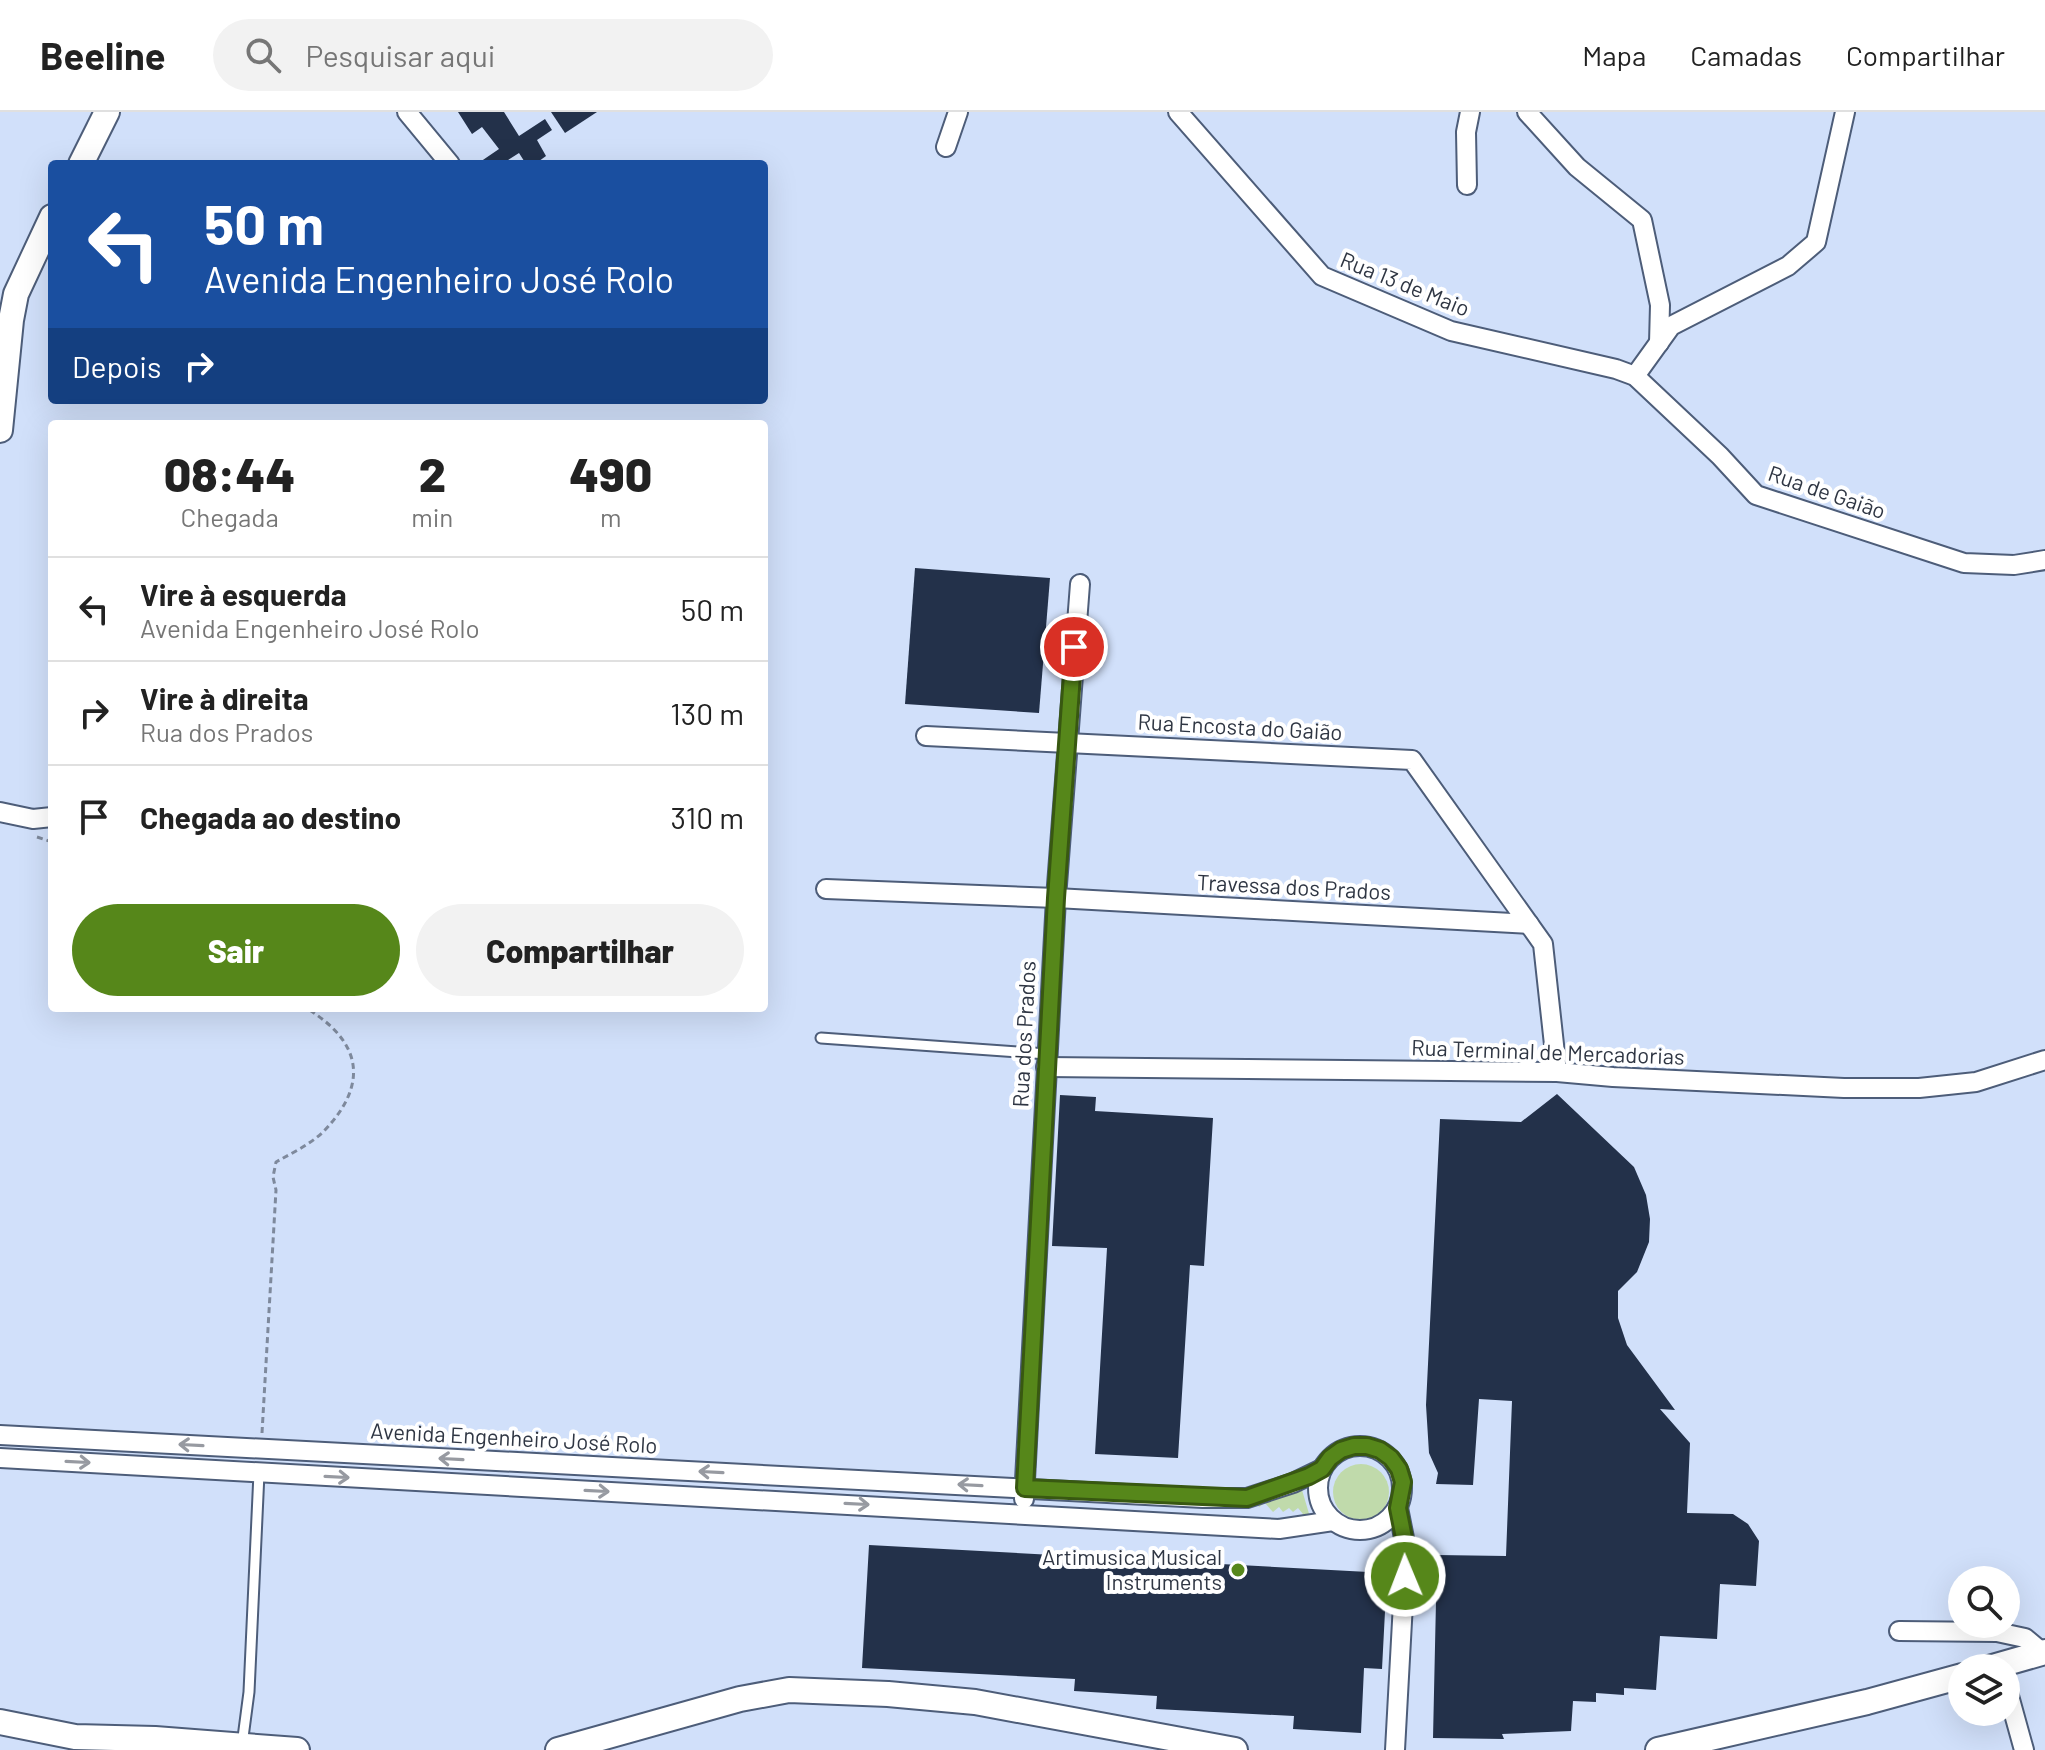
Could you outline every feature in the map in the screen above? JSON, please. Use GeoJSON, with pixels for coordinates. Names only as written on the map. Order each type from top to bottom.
{"type":"FeatureCollection","features":[{"type":"Feature","properties":{"kind":"street"},"geometry":{"type":"LineString","coordinates":[[407,112],[447,160]]}},
{"type":"Feature","properties":{"kind":"street"},"geometry":{"type":"LineString","coordinates":[[946,147],[958,112]]}},
{"type":"Feature","properties":{"kind":"street","name":"Rua 13 de Maio"},"geometry":{"type":"LineString","coordinates":[[1178,112],[1322,276],[1451,331],[1635,376]]}},
{"type":"Feature","properties":{"kind":"street"},"geometry":{"type":"LineString","coordinates":[[1467,185],[1466,132],[1470,112]]}},
{"type":"Feature","properties":{"kind":"street"},"geometry":{"type":"LineString","coordinates":[[1527,112],[1577,167],[1642,220],[1660,305],[1659,343]]}},
{"type":"Feature","properties":{"kind":"street"},"geometry":{"type":"LineString","coordinates":[[1635,376],[1671,326],[1788,266],[1816,242],[1845,112]]}},
{"type":"Feature","properties":{"kind":"street"},"geometry":{"type":"LineString","coordinates":[[87,160],[105,113]]}},
{"type":"Feature","properties":{"kind":"street"},"geometry":{"type":"LineString","coordinates":[[0,430],[5,320],[48,226]]}},
{"type":"Feature","properties":{"kind":"street","name":"Rua de Gaião"},"geometry":{"type":"LineString","coordinates":[[1635,376],[1720,456],[1756,495],[1964,563],[2014,565],[2045,560]]}},
{"type":"Feature","properties":{"kind":"street","name":"Rua dos Prados"},"geometry":{"type":"LineString","coordinates":[[1025,1488],[1046,1060],[1080,584]]}},
{"type":"Feature","properties":{"kind":"street","name":"Rua Encosta do Gaião"},"geometry":{"type":"LineString","coordinates":[[926,736],[1412,760],[1529,924]]}},
{"type":"Feature","properties":{"kind":"street"},"geometry":{"type":"LineString","coordinates":[[0,812],[33,819],[48,817]]}},
{"type":"Feature","properties":{"kind":"street","name":"Travessa dos Prados"},"geometry":{"type":"LineString","coordinates":[[826,889],[1056,898],[1529,924]]}},
{"type":"Feature","properties":{"kind":"street"},"geometry":{"type":"LineString","coordinates":[[1529,924],[1543,944],[1557,1072]]}},
{"type":"Feature","properties":{"kind":"street","name":"Rua Terminal de Mercadorias"},"geometry":{"type":"LineString","coordinates":[[1046,1060],[1557,1072],[1844,1088],[1919,1088],[1976,1082],[2045,1060]]}},
{"type":"Feature","properties":{"kind":"street","name":"Avenida Engenheiro José Rolo"},"geometry":{"type":"LineString","coordinates":[[0,1435],[1247,1498],[1293,1483],[1322,1469],[1341,1450],[1354,1446],[1380,1450],[1399,1469],[1403,1482],[1398,1508],[1406,1548],[1395,1750]]}},
{"type":"Feature","properties":{"kind":"street"},"geometry":{"type":"LineString","coordinates":[[0,1458],[1279,1529],[1333,1521]]}},
{"type":"Feature","properties":{"kind":"street"},"geometry":{"type":"LineString","coordinates":[[1322,1469],[1318,1497],[1333,1521],[1343,1527],[1368,1530],[1390,1518],[1398,1508]]}},
{"type":"Feature","properties":{"kind":"street"},"geometry":{"type":"LineString","coordinates":[[1024,1513],[1025,1488]]}},
{"type":"Feature","properties":{"kind":"street"},"geometry":{"type":"LineString","coordinates":[[1899,1631],[1997,1632],[2025,1638],[2044,1652]]}},
{"type":"Feature","properties":{"kind":"street"},"geometry":{"type":"LineString","coordinates":[[2020,1662],[2044,1652]]}},
{"type":"Feature","properties":{"kind":"street"},"geometry":{"type":"LineString","coordinates":[[1658,1750],[1867,1702],[1948,1680]]}},
{"type":"Feature","properties":{"kind":"street"},"geometry":{"type":"LineString","coordinates":[[558,1750],[740,1699],[789,1690],[975,1702],[1235,1750]]}},
{"type":"Feature","properties":{"kind":"street"},"geometry":{"type":"LineString","coordinates":[[0,1722],[75,1737],[297,1750]]}},
{"type":"Feature","properties":{"kind":"street"},"geometry":{"type":"LineString","coordinates":[[2016,1726],[2024,1750]]}},
{"type":"Feature","properties":{"kind":"lane"},"geometry":{"type":"LineString","coordinates":[[821,1038],[1046,1060]]}},
{"type":"Feature","properties":{"kind":"lane"},"geometry":{"type":"LineString","coordinates":[[242,1745],[249,1692],[259,1473]]}},
{"type":"Feature","properties":{"kind":"path"},"geometry":{"type":"LineString","coordinates":[[261,1449],[276,1162],[323,1132],[340,1109],[353,1082],[355,1063],[345,1043],[325,1019],[313,1012]]}},
{"type":"Feature","properties":{"kind":"green space"},"geometry":{"type":"Polygon","coordinates":[[[1361,1464],[1381,1472],[1389,1492],[1381,1512],[1361,1520],[1341,1512],[1333,1492],[1341,1472],[1361,1464]]]}},
{"type":"Feature","properties":{"kind":"green space"},"geometry":{"type":"Polygon","coordinates":[[[1297,1487],[1302,1490],[1310,1517],[1293,1520],[1303,1514],[1298,1508],[1293,1512],[1289,1508],[1283,1512],[1279,1507],[1273,1512],[1265,1503],[1259,1507],[1254,1501],[1297,1487]]]}},
{"type":"Feature","properties":{"kind":"building"},"geometry":{"type":"Polygon","coordinates":[[[458,112],[504,112],[519,136],[545,119],[552,130],[537,140],[546,156],[540,160],[523,160],[519,153],[508,160],[483,160],[499,149],[482,127],[472,134],[458,112]]]}},
{"type":"Feature","properties":{"kind":"building"},"geometry":{"type":"Polygon","coordinates":[[[551,112],[597,112],[565,133],[551,112]]]}},
{"type":"Feature","properties":{"kind":"building"},"geometry":{"type":"Polygon","coordinates":[[[915,568],[1050,578],[1039,713],[905,704],[915,568]]]}},
{"type":"Feature","properties":{"kind":"building"},"geometry":{"type":"Polygon","coordinates":[[[1557,1094],[1634,1167],[1646,1195],[1650,1219],[1649,1242],[1637,1272],[1618,1291],[1618,1318],[1627,1345],[1675,1410],[1660,1409],[1690,1443],[1687,1513],[1733,1514],[1748,1524],[1759,1541],[1756,1586],[1720,1584],[1717,1639],[1660,1636],[1656,1690],[1624,1688],[1624,1695],[1596,1693],[1596,1702],[1573,1701],[1571,1731],[1502,1734],[1504,1739],[1433,1738],[1437,1555],[1506,1556],[1512,1401],[1479,1399],[1473,1485],[1436,1484],[1438,1473],[1429,1453],[1426,1405],[1440,1119],[1521,1122],[1557,1094]]]}},
{"type":"Feature","properties":{"kind":"building"},"geometry":{"type":"Polygon","coordinates":[[[1060,1095],[1096,1097],[1095,1111],[1213,1118],[1204,1266],[1190,1265],[1178,1458],[1095,1454],[1107,1248],[1052,1246],[1060,1095]]]}},
{"type":"Feature","properties":{"kind":"building"},"geometry":{"type":"Polygon","coordinates":[[[869,1545],[1387,1573],[1382,1669],[1364,1668],[1361,1733],[1293,1729],[1294,1716],[1156,1709],[1157,1696],[1074,1691],[1075,1679],[862,1668],[869,1545]]]}},
{"type":"Feature","properties":{"kind":"place","name":"Artimusica Musical Instruments"},"geometry":{"type":"Point","coordinates":[1238,1570]}},
{"type":"Feature","properties":{"kind":"route"},"geometry":{"type":"LineString","coordinates":[[1074,647],[1046,1067],[1025,1488],[1247,1498],[1309,1476],[1322,1469],[1341,1450],[1367,1446],[1391,1458],[1403,1482],[1398,1508],[1406,1548],[1405,1576]]}}]}
